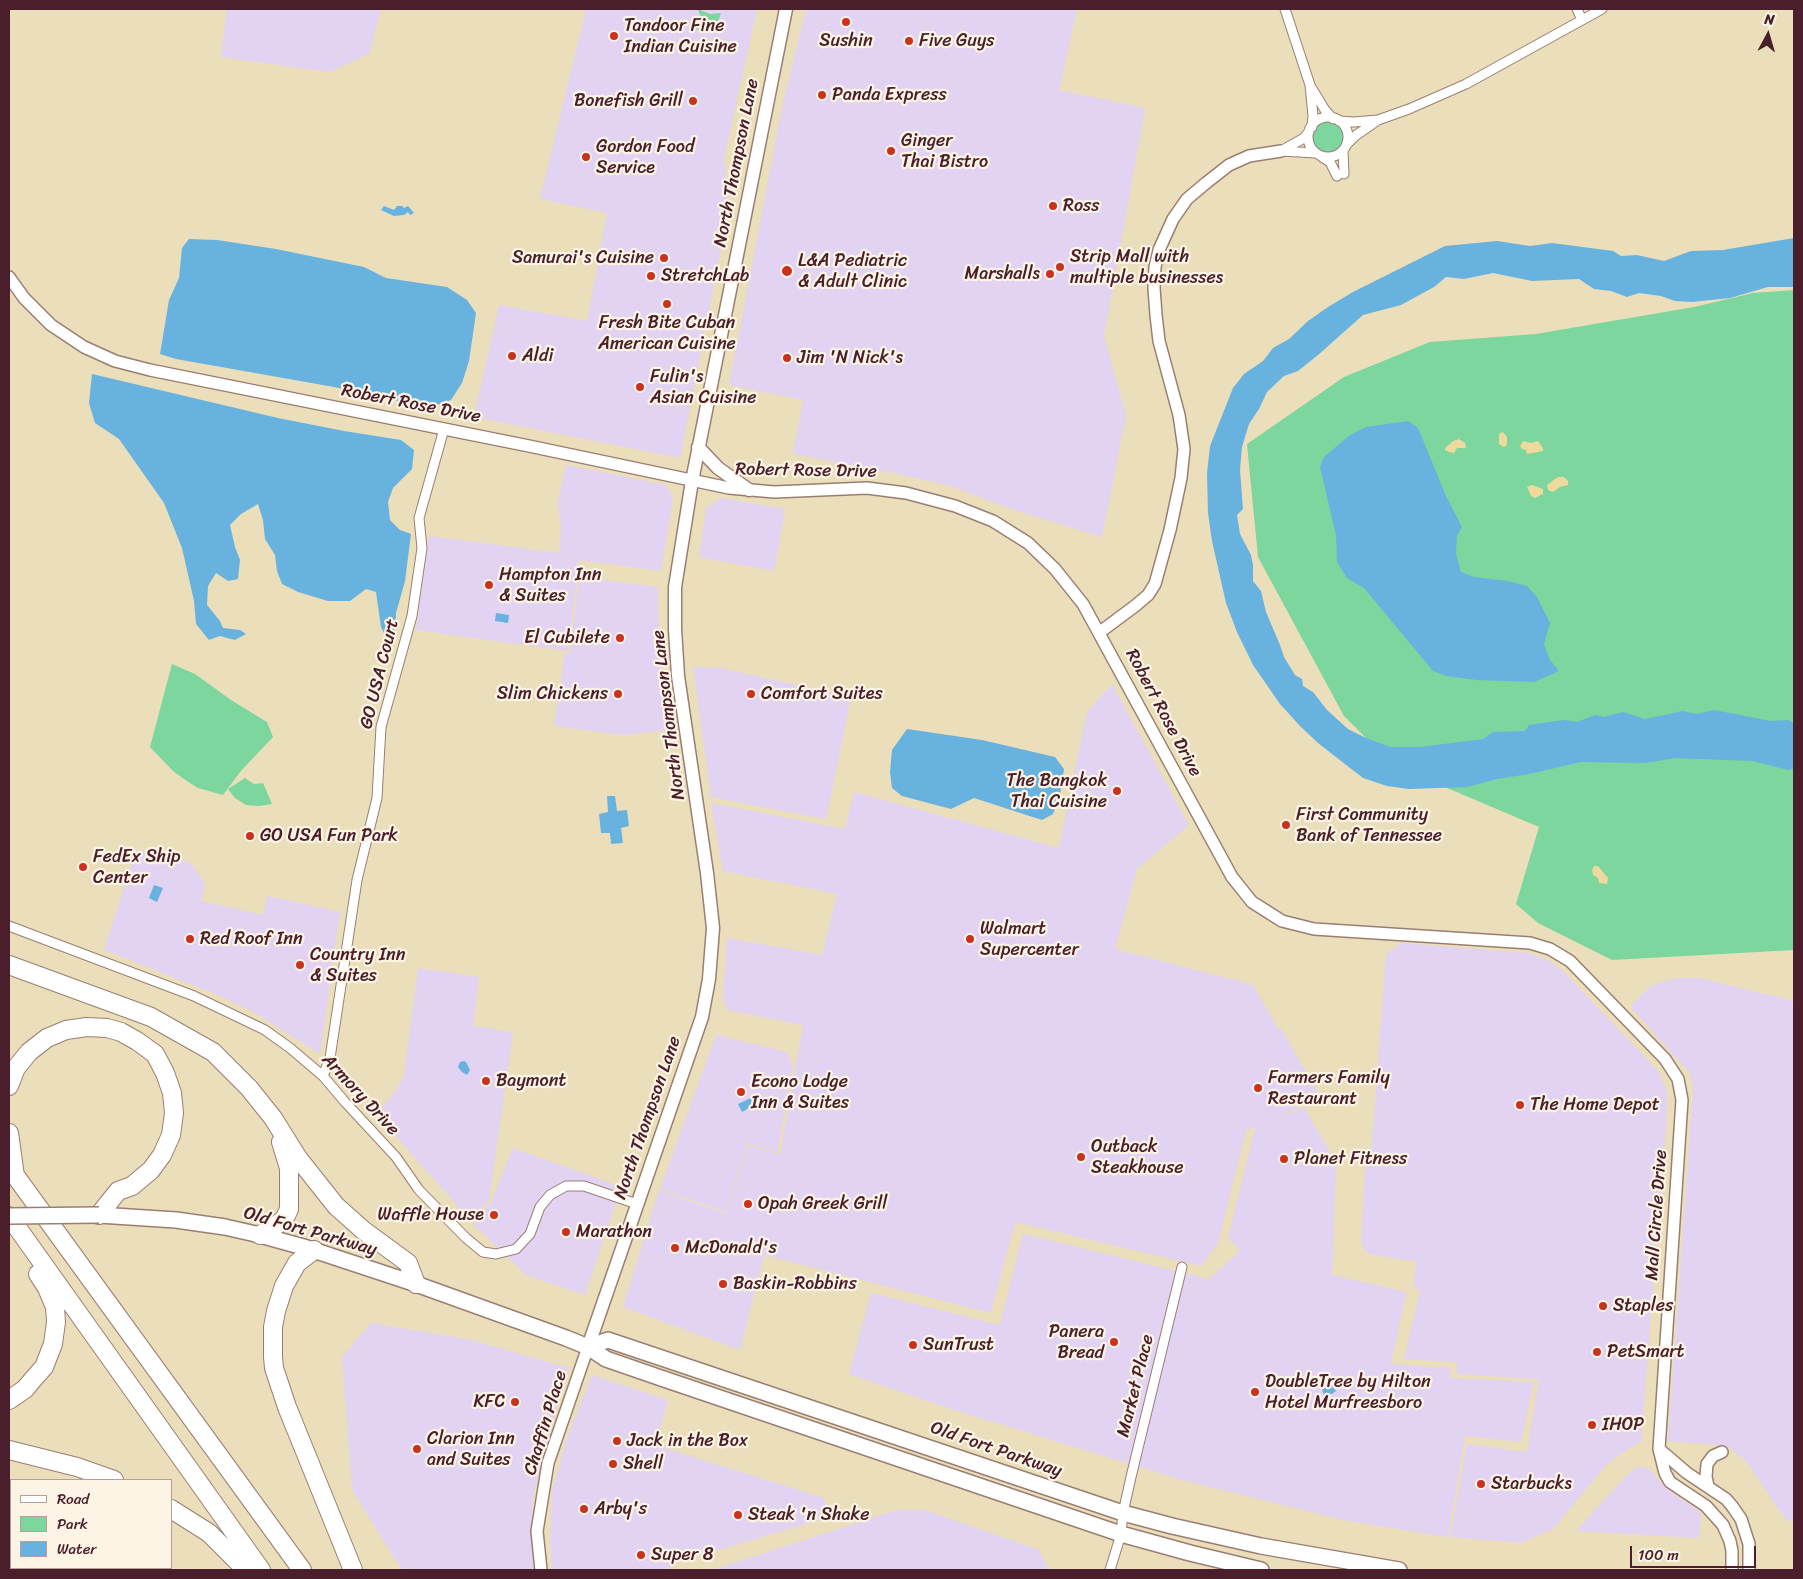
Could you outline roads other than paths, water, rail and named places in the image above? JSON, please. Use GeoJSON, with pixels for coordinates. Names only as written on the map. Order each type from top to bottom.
{"type":"FeatureCollection","features":[{"type":"Feature","properties":{"kind":"highway"},"geometry":{"type":"LineString","coordinates":[[9,965],[151,1018],[214,1052],[249,1088],[273,1118],[298,1158],[336,1206],[363,1230],[408,1263],[416,1284]]}},
{"type":"Feature","properties":{"kind":"highway"},"geometry":{"type":"LineString","coordinates":[[9,1086],[16,1068],[29,1052],[47,1038],[66,1030],[87,1027],[107,1028],[137,1041],[155,1054],[166,1073],[172,1093],[174,1113],[171,1135],[162,1155],[150,1170],[132,1186],[118,1191],[99,1215]]}},
{"type":"Feature","properties":{"kind":"highway"},"geometry":{"type":"LineString","coordinates":[[249,1088],[278,1135],[289,1168],[289,1209],[285,1218],[260,1235]]}},
{"type":"Feature","properties":{"kind":"highway"},"geometry":{"type":"LineString","coordinates":[[9,1133],[12,1171],[302,1570]]}},
{"type":"Feature","properties":{"kind":"highway"},"geometry":{"type":"LineString","coordinates":[[9,1216],[262,1570]]}},
{"type":"Feature","properties":{"kind":"highway"},"geometry":{"type":"LineString","coordinates":[[9,1400],[25,1389],[44,1367],[53,1344],[56,1322],[55,1307],[47,1288],[31,1262],[29,1244]]}},
{"type":"Feature","properties":{"kind":"highway"},"geometry":{"type":"LineString","coordinates":[[314,1250],[297,1263],[284,1286],[273,1327],[273,1357],[278,1380],[287,1406],[353,1570]]}},
{"type":"Feature","properties":{"kind":"highway"},"geometry":{"type":"LineString","coordinates":[[9,1450],[78,1467],[111,1479]]}},
{"type":"Feature","properties":{"kind":"highway"},"geometry":{"type":"LineString","coordinates":[[172,1510],[209,1533],[246,1570]]}},
{"type":"Feature","properties":{"kind":"main road","name":"North Thompson Lane"},"geometry":{"type":"LineString","coordinates":[[588,1347],[702,1017],[709,979],[712,936],[707,874],[678,676],[675,587],[680,546],[698,447],[786,9]]}},
{"type":"Feature","properties":{"kind":"main road"},"geometry":{"type":"LineString","coordinates":[[698,447],[718,468],[748,490]]}},
{"type":"Feature","properties":{"kind":"main road","name":"Old Fort Parkway"},"geometry":{"type":"LineString","coordinates":[[9,1216],[99,1215],[176,1220],[225,1227],[314,1250],[416,1284],[588,1347],[606,1359],[1121,1534],[1261,1570]]}},
{"type":"Feature","properties":{"kind":"main road","name":"Old Fort Parkway"},"geometry":{"type":"LineString","coordinates":[[588,1347],[608,1340],[1123,1513],[1260,1546],[1400,1570]]}},
{"type":"Feature","properties":{"kind":"street"},"geometry":{"type":"LineString","coordinates":[[1285,9],[1310,85],[1313,116],[1308,141],[1313,150],[1330,162],[1340,175],[1347,131],[1325,110],[1310,85]]}},
{"type":"Feature","properties":{"kind":"street"},"geometry":{"type":"LineString","coordinates":[[1577,9],[1582,20]]}},
{"type":"Feature","properties":{"kind":"street"},"geometry":{"type":"LineString","coordinates":[[1281,151],[1304,138],[1310,129],[1322,118],[1354,122],[1378,120],[1409,109],[1466,84],[1602,9]]}},
{"type":"Feature","properties":{"kind":"street"},"geometry":{"type":"LineString","coordinates":[[1100,632],[1148,595],[1155,584],[1170,530],[1181,478],[1184,449],[1179,415],[1159,341],[1154,288],[1155,267],[1159,250],[1173,219],[1187,198],[1230,165],[1249,156],[1281,151],[1334,156],[1355,136],[1378,120]]}},
{"type":"Feature","properties":{"kind":"street","name":"Robert Rose Drive"},"geometry":{"type":"LineString","coordinates":[[9,277],[24,298],[51,325],[84,347],[116,361],[150,370],[729,488],[774,492],[867,488],[906,493],[955,506],[993,521],[1028,543],[1055,569],[1083,604],[1100,632],[1232,877],[1252,902],[1282,920],[1314,929],[1530,943],[1550,949],[1570,961],[1614,1007]]}},
{"type":"Feature","properties":{"kind":"street","name":"GO USA Court"},"geometry":{"type":"LineString","coordinates":[[323,1076],[330,1058],[357,880],[377,798],[381,727],[412,616],[422,548],[419,518],[444,429]]}},
{"type":"Feature","properties":{"kind":"street","name":"Armory Drive"},"geometry":{"type":"LineString","coordinates":[[9,926],[204,1000],[265,1030],[323,1076],[396,1157],[419,1190],[466,1238],[484,1252],[496,1254],[516,1249],[530,1234],[540,1207],[550,1195],[566,1186],[584,1186],[637,1204]]}},
{"type":"Feature","properties":{"kind":"street","name":"Mall Circle Drive"},"geometry":{"type":"LineString","coordinates":[[1614,1007],[1666,1059],[1678,1079],[1682,1100],[1659,1449],[1665,1474],[1670,1482],[1706,1506],[1723,1525],[1730,1541],[1732,1570]]}},
{"type":"Feature","properties":{"kind":"street","name":"Market Place"},"geometry":{"type":"LineString","coordinates":[[1110,1570],[1121,1534],[1123,1513],[1138,1444],[1182,1268]]}},
{"type":"Feature","properties":{"kind":"street","name":"Chaffin Place"},"geometry":{"type":"LineString","coordinates":[[541,1570],[537,1531],[548,1463],[588,1347]]}},
{"type":"Feature","properties":{"kind":"street"},"geometry":{"type":"LineString","coordinates":[[1659,1449],[1732,1506],[1741,1519],[1749,1544],[1749,1570]]}},
{"type":"Feature","properties":{"kind":"street"},"geometry":{"type":"LineString","coordinates":[[1708,1486],[1706,1477],[1707,1464],[1713,1456],[1722,1452]]}},
{"type":"Feature","properties":{"kind":"water"},"geometry":{"type":"Polygon","coordinates":[[[384,206],[394,210],[397,206],[404,208],[408,206],[414,213],[410,215],[408,212],[404,215],[394,216],[381,210],[384,206]]]}},
{"type":"Feature","properties":{"kind":"water"},"geometry":{"type":"Polygon","coordinates":[[[1794,238],[1794,287],[1768,287],[1730,298],[1692,302],[1675,301],[1661,296],[1639,293],[1627,297],[1611,291],[1594,289],[1579,279],[1532,281],[1493,273],[1464,279],[1446,277],[1434,287],[1401,305],[1363,315],[1318,355],[1298,371],[1284,376],[1267,392],[1249,424],[1242,447],[1240,470],[1243,509],[1237,515],[1240,534],[1251,555],[1253,581],[1261,591],[1266,612],[1284,657],[1295,675],[1302,679],[1303,686],[1313,692],[1327,710],[1348,729],[1366,738],[1390,747],[1420,747],[1483,739],[1493,732],[1525,731],[1529,725],[1564,720],[1577,722],[1595,715],[1604,717],[1623,712],[1645,719],[1683,711],[1696,714],[1714,710],[1771,721],[1788,720],[1794,723],[1794,769],[1788,770],[1753,761],[1676,758],[1645,763],[1581,762],[1467,787],[1409,789],[1387,786],[1363,778],[1318,743],[1300,726],[1280,704],[1253,665],[1237,632],[1226,603],[1212,541],[1208,513],[1207,473],[1210,446],[1233,388],[1244,374],[1263,361],[1273,348],[1289,339],[1308,321],[1328,307],[1353,292],[1445,246],[1497,241],[1530,246],[1552,243],[1613,251],[1621,256],[1637,255],[1664,261],[1691,251],[1723,250],[1794,238]]]}},
{"type":"Feature","properties":{"kind":"water"},"geometry":{"type":"Polygon","coordinates":[[[189,239],[217,240],[276,249],[364,267],[386,278],[447,287],[467,300],[476,313],[469,361],[462,383],[451,400],[429,408],[334,387],[176,359],[160,354],[169,300],[179,278],[182,248],[189,239]]]}},
{"type":"Feature","properties":{"kind":"water"},"geometry":{"type":"Polygon","coordinates":[[[92,374],[278,418],[401,440],[414,450],[412,469],[393,488],[388,502],[390,520],[400,530],[411,534],[405,581],[396,613],[395,629],[387,639],[381,627],[376,592],[366,589],[350,601],[328,601],[298,592],[282,584],[277,571],[275,555],[265,539],[263,520],[258,504],[241,514],[230,525],[240,560],[238,579],[228,581],[216,573],[208,586],[207,605],[220,621],[223,628],[240,630],[246,634],[235,640],[220,636],[209,640],[196,624],[194,601],[182,548],[164,503],[119,439],[95,423],[89,403],[92,374]]]}},
{"type":"Feature","properties":{"kind":"water"},"geometry":{"type":"Polygon","coordinates":[[[1408,421],[1418,428],[1446,496],[1462,527],[1457,536],[1456,554],[1461,572],[1474,577],[1507,581],[1527,586],[1537,597],[1550,623],[1544,644],[1550,660],[1559,671],[1534,682],[1477,680],[1446,676],[1433,671],[1364,588],[1347,578],[1337,562],[1336,535],[1320,467],[1324,457],[1350,435],[1366,427],[1408,421]]]}},
{"type":"Feature","properties":{"kind":"water"},"geometry":{"type":"Polygon","coordinates":[[[496,613],[509,615],[508,623],[495,621],[496,613]]]}},
{"type":"Feature","properties":{"kind":"water"},"geometry":{"type":"Polygon","coordinates":[[[907,729],[982,740],[1055,757],[1064,769],[1060,795],[1053,814],[1042,820],[974,798],[951,809],[902,796],[892,788],[890,772],[892,750],[907,729]]]}},
{"type":"Feature","properties":{"kind":"water"},"geometry":{"type":"Polygon","coordinates":[[[607,796],[615,796],[617,811],[627,810],[629,826],[621,828],[623,843],[611,844],[610,833],[601,833],[599,814],[608,812],[607,796]]]}},
{"type":"Feature","properties":{"kind":"water"},"geometry":{"type":"Polygon","coordinates":[[[154,885],[163,888],[157,902],[149,898],[154,885]]]}},
{"type":"Feature","properties":{"kind":"water"},"geometry":{"type":"Polygon","coordinates":[[[464,1061],[470,1070],[467,1075],[458,1067],[460,1062],[464,1061]]]}},
{"type":"Feature","properties":{"kind":"water"},"geometry":{"type":"Polygon","coordinates":[[[753,1097],[756,1104],[742,1112],[738,1104],[753,1097]]]}},
{"type":"Feature","properties":{"kind":"water"},"geometry":{"type":"Polygon","coordinates":[[[1331,1384],[1336,1391],[1327,1397],[1326,1395],[1324,1396],[1322,1389],[1331,1384]]]}},
{"type":"Feature","properties":{"kind":"place","name":"Sushin"},"geometry":{"type":"Point","coordinates":[846,22]}},
{"type":"Feature","properties":{"kind":"place","name":"Tandoor Fine Indian Cuisine"},"geometry":{"type":"Point","coordinates":[614,36]}},
{"type":"Feature","properties":{"kind":"place","name":"Five Guys"},"geometry":{"type":"Point","coordinates":[909,41]}},
{"type":"Feature","properties":{"kind":"place","name":"Panda Express"},"geometry":{"type":"Point","coordinates":[822,95]}},
{"type":"Feature","properties":{"kind":"place","name":"Bonefish Grill"},"geometry":{"type":"Point","coordinates":[693,101]}},
{"type":"Feature","properties":{"kind":"place","name":"Ginger Thai Bistro"},"geometry":{"type":"Point","coordinates":[891,151]}},
{"type":"Feature","properties":{"kind":"place","name":"Gordon Food Service"},"geometry":{"type":"Point","coordinates":[586,157]}},
{"type":"Feature","properties":{"kind":"place","name":"Ross"},"geometry":{"type":"Point","coordinates":[1053,206]}},
{"type":"Feature","properties":{"kind":"place","name":"Samurai's Cuisine"},"geometry":{"type":"Point","coordinates":[664,258]}},
{"type":"Feature","properties":{"kind":"place","name":"Strip Mall with multiple businesses"},"geometry":{"type":"Point","coordinates":[1060,267]}},
{"type":"Feature","properties":{"kind":"place","name":"L&A Pediatric & Adult Clinic"},"geometry":{"type":"Point","coordinates":[787,271]}},
{"type":"Feature","properties":{"kind":"place","name":"Marshalls"},"geometry":{"type":"Point","coordinates":[1050,274]}},
{"type":"Feature","properties":{"kind":"place","name":"StretchLab"},"geometry":{"type":"Point","coordinates":[651,276]}},
{"type":"Feature","properties":{"kind":"place","name":"Fresh Bite Cuban American Cuisine"},"geometry":{"type":"Point","coordinates":[667,304]}},
{"type":"Feature","properties":{"kind":"place","name":"Aldi"},"geometry":{"type":"Point","coordinates":[512,356]}},
{"type":"Feature","properties":{"kind":"place","name":"Jim 'N Nick's"},"geometry":{"type":"Point","coordinates":[787,358]}},
{"type":"Feature","properties":{"kind":"place","name":"Fulin's Asian Cuisine"},"geometry":{"type":"Point","coordinates":[640,387]}},
{"type":"Feature","properties":{"kind":"place","name":"Hampton Inn & Suites"},"geometry":{"type":"Point","coordinates":[489,585]}},
{"type":"Feature","properties":{"kind":"place","name":"El Cubilete"},"geometry":{"type":"Point","coordinates":[620,638]}},
{"type":"Feature","properties":{"kind":"place","name":"Slim Chickens"},"geometry":{"type":"Point","coordinates":[618,694]}},
{"type":"Feature","properties":{"kind":"place","name":"Comfort Suites"},"geometry":{"type":"Point","coordinates":[751,694]}},
{"type":"Feature","properties":{"kind":"place","name":"The Bangkok Thai Cuisine"},"geometry":{"type":"Point","coordinates":[1117,791]}},
{"type":"Feature","properties":{"kind":"place","name":"First Community Bank of Tennessee"},"geometry":{"type":"Point","coordinates":[1286,825]}},
{"type":"Feature","properties":{"kind":"place","name":"GO USA Fun Park"},"geometry":{"type":"Point","coordinates":[250,836]}},
{"type":"Feature","properties":{"kind":"place","name":"FedEx Ship Center"},"geometry":{"type":"Point","coordinates":[83,867]}},
{"type":"Feature","properties":{"kind":"place","name":"Red Roof Inn"},"geometry":{"type":"Point","coordinates":[190,939]}},
{"type":"Feature","properties":{"kind":"place","name":"Walmart Supercenter"},"geometry":{"type":"Point","coordinates":[970,939]}},
{"type":"Feature","properties":{"kind":"place","name":"Country Inn & Suites"},"geometry":{"type":"Point","coordinates":[300,965]}},
{"type":"Feature","properties":{"kind":"place","name":"Baymont"},"geometry":{"type":"Point","coordinates":[486,1081]}},
{"type":"Feature","properties":{"kind":"place","name":"Farmers Family Restaurant"},"geometry":{"type":"Point","coordinates":[1258,1088]}},
{"type":"Feature","properties":{"kind":"place","name":"Econo Lodge Inn & Suites"},"geometry":{"type":"Point","coordinates":[741,1092]}},
{"type":"Feature","properties":{"kind":"place","name":"The Home Depot"},"geometry":{"type":"Point","coordinates":[1520,1105]}},
{"type":"Feature","properties":{"kind":"place","name":"Outback Steakhouse"},"geometry":{"type":"Point","coordinates":[1081,1157]}},
{"type":"Feature","properties":{"kind":"place","name":"Planet Fitness"},"geometry":{"type":"Point","coordinates":[1284,1159]}},
{"type":"Feature","properties":{"kind":"place","name":"Opah Greek Grill"},"geometry":{"type":"Point","coordinates":[748,1204]}},
{"type":"Feature","properties":{"kind":"place","name":"Waffle House"},"geometry":{"type":"Point","coordinates":[494,1215]}},
{"type":"Feature","properties":{"kind":"place","name":"Marathon"},"geometry":{"type":"Point","coordinates":[566,1232]}},
{"type":"Feature","properties":{"kind":"place","name":"McDonald's"},"geometry":{"type":"Point","coordinates":[675,1248]}},
{"type":"Feature","properties":{"kind":"place","name":"Baskin-Robbins"},"geometry":{"type":"Point","coordinates":[723,1284]}},
{"type":"Feature","properties":{"kind":"place","name":"Staples"},"geometry":{"type":"Point","coordinates":[1603,1306]}},
{"type":"Feature","properties":{"kind":"place","name":"Panera Bread"},"geometry":{"type":"Point","coordinates":[1114,1342]}},
{"type":"Feature","properties":{"kind":"place","name":"SunTrust"},"geometry":{"type":"Point","coordinates":[913,1345]}},
{"type":"Feature","properties":{"kind":"place","name":"PetSmart"},"geometry":{"type":"Point","coordinates":[1597,1352]}},
{"type":"Feature","properties":{"kind":"place","name":"DoubleTree by Hilton Hotel Murfreesboro"},"geometry":{"type":"Point","coordinates":[1255,1392]}},
{"type":"Feature","properties":{"kind":"place","name":"KFC"},"geometry":{"type":"Point","coordinates":[515,1402]}},
{"type":"Feature","properties":{"kind":"place","name":"IHOP"},"geometry":{"type":"Point","coordinates":[1592,1425]}},
{"type":"Feature","properties":{"kind":"place","name":"Jack in the Box"},"geometry":{"type":"Point","coordinates":[617,1441]}},
{"type":"Feature","properties":{"kind":"place","name":"Clarion Inn and Suites"},"geometry":{"type":"Point","coordinates":[417,1449]}},
{"type":"Feature","properties":{"kind":"place","name":"Shell"},"geometry":{"type":"Point","coordinates":[613,1464]}},
{"type":"Feature","properties":{"kind":"place","name":"Starbucks"},"geometry":{"type":"Point","coordinates":[1481,1484]}},
{"type":"Feature","properties":{"kind":"place","name":"Arby's"},"geometry":{"type":"Point","coordinates":[584,1509]}},
{"type":"Feature","properties":{"kind":"place","name":"Steak 'n Shake"},"geometry":{"type":"Point","coordinates":[738,1515]}},
{"type":"Feature","properties":{"kind":"place","name":"Super 8"},"geometry":{"type":"Point","coordinates":[641,1555]}}]}
